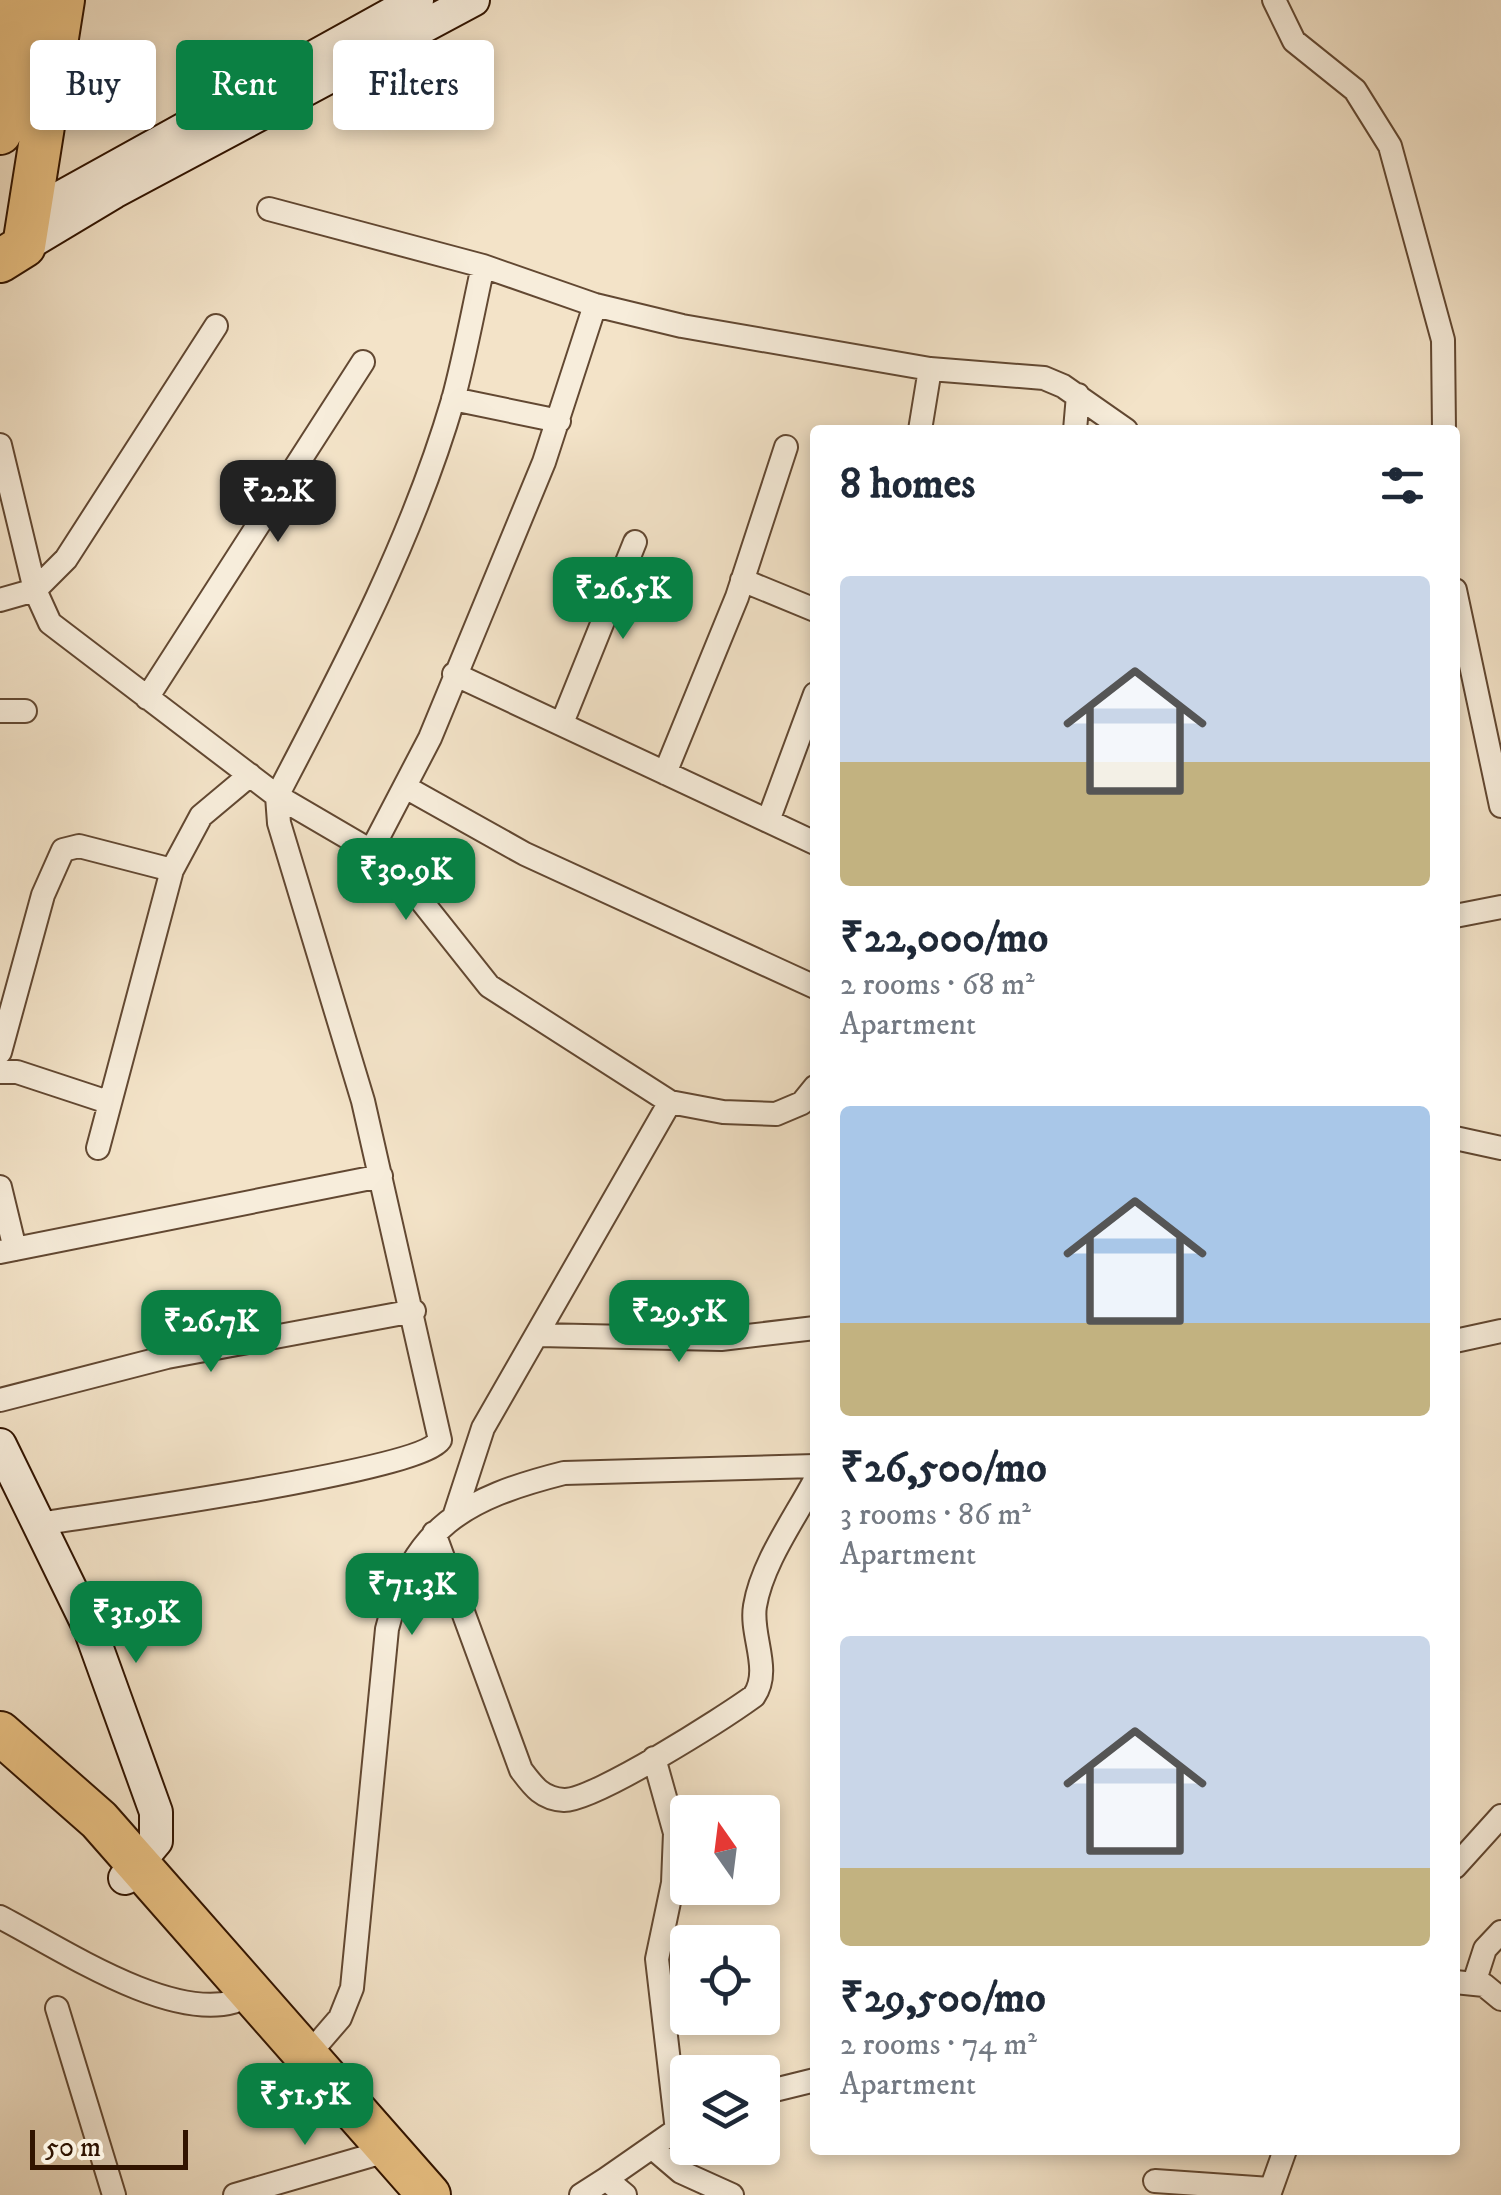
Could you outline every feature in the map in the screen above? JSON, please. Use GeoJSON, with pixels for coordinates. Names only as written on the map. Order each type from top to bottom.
{"type":"FeatureCollection","features":[{"type":"Feature","properties":{"kind":"highway"},"geometry":{"type":"LineString","coordinates":[[0,134],[22,0]]}},
{"type":"Feature","properties":{"kind":"highway"},"geometry":{"type":"LineString","coordinates":[[13,239],[63,0]]}},
{"type":"Feature","properties":{"kind":"highway"},"geometry":{"type":"LineString","coordinates":[[0,1733],[99,1820],[132,1871],[233,2002],[300,2064]]}},
{"type":"Feature","properties":{"kind":"highway"},"geometry":{"type":"LineString","coordinates":[[0,1758],[132,1871],[379,2154],[429,2195]]}},
{"type":"Feature","properties":{"kind":"highway"},"geometry":{"type":"LineString","coordinates":[[379,2154],[400,2195]]}},
{"type":"Feature","properties":{"kind":"main road"},"geometry":{"type":"LineString","coordinates":[[13,239],[417,0]]}},
{"type":"Feature","properties":{"kind":"main road"},"geometry":{"type":"LineString","coordinates":[[13,239],[114,192],[473,0]]}},
{"type":"Feature","properties":{"kind":"main road"},"geometry":{"type":"LineString","coordinates":[[0,1445],[90,1629],[156,1812],[158,1834],[132,1871]]}},
{"type":"Feature","properties":{"kind":"street"},"geometry":{"type":"LineString","coordinates":[[1274,0],[1294,41],[1354,90],[1390,146],[1443,340],[1444,425]]}},
{"type":"Feature","properties":{"kind":"street"},"geometry":{"type":"LineString","coordinates":[[270,210],[483,266],[595,305],[682,326],[930,369],[1044,378],[1119,425]]}},
{"type":"Feature","properties":{"kind":"street"},"geometry":{"type":"LineString","coordinates":[[39,1524],[257,1489],[427,1452],[435,1446],[440,1432],[364,1100],[279,823],[278,796],[367,624],[405,536],[453,399],[483,266]]}},
{"type":"Feature","properties":{"kind":"street"},"geometry":{"type":"LineString","coordinates":[[371,851],[407,788],[559,421],[595,305]]}},
{"type":"Feature","properties":{"kind":"street"},"geometry":{"type":"LineString","coordinates":[[0,600],[35,590],[66,559],[216,326]]}},
{"type":"Feature","properties":{"kind":"street"},"geometry":{"type":"LineString","coordinates":[[147,698],[363,362]]}},
{"type":"Feature","properties":{"kind":"street"},"geometry":{"type":"LineString","coordinates":[[921,425],[930,369]]}},
{"type":"Feature","properties":{"kind":"street"},"geometry":{"type":"LineString","coordinates":[[1075,425],[1078,396]]}},
{"type":"Feature","properties":{"kind":"street"},"geometry":{"type":"LineString","coordinates":[[453,399],[559,421]]}},
{"type":"Feature","properties":{"kind":"street"},"geometry":{"type":"LineString","coordinates":[[0,445],[9,524],[43,614],[60,634],[278,796],[371,851],[408,882],[489,986],[670,1102],[723,1112],[776,1114],[802,1103],[810,1093]]}},
{"type":"Feature","properties":{"kind":"street"},"geometry":{"type":"LineString","coordinates":[[665,773],[742,580],[786,447]]}},
{"type":"Feature","properties":{"kind":"street"},"geometry":{"type":"LineString","coordinates":[[562,723],[635,542]]}},
{"type":"Feature","properties":{"kind":"street"},"geometry":{"type":"LineString","coordinates":[[742,580],[810,608]]}},
{"type":"Feature","properties":{"kind":"street"},"geometry":{"type":"LineString","coordinates":[[1460,613],[1501,806]]}},
{"type":"Feature","properties":{"kind":"street"},"geometry":{"type":"LineString","coordinates":[[454,674],[810,841]]}},
{"type":"Feature","properties":{"kind":"street"},"geometry":{"type":"LineString","coordinates":[[768,822],[810,708]]}},
{"type":"Feature","properties":{"kind":"street"},"geometry":{"type":"LineString","coordinates":[[0,711],[25,711]]}},
{"type":"Feature","properties":{"kind":"street"},"geometry":{"type":"LineString","coordinates":[[98,1148],[172,870],[201,816],[250,775]]}},
{"type":"Feature","properties":{"kind":"street"},"geometry":{"type":"LineString","coordinates":[[407,788],[524,854],[810,984]]}},
{"type":"Feature","properties":{"kind":"street"},"geometry":{"type":"LineString","coordinates":[[0,1052],[42,895],[63,850],[79,846],[172,870]]}},
{"type":"Feature","properties":{"kind":"street"},"geometry":{"type":"LineString","coordinates":[[1460,915],[1501,907]]}},
{"type":"Feature","properties":{"kind":"street"},"geometry":{"type":"LineString","coordinates":[[0,1072],[16,1072],[108,1102]]}},
{"type":"Feature","properties":{"kind":"street"},"geometry":{"type":"LineString","coordinates":[[454,1517],[483,1428],[540,1335],[670,1102]]}},
{"type":"Feature","properties":{"kind":"street"},"geometry":{"type":"LineString","coordinates":[[1460,1139],[1501,1148]]}},
{"type":"Feature","properties":{"kind":"street"},"geometry":{"type":"LineString","coordinates":[[0,1187],[8,1250],[382,1176]]}},
{"type":"Feature","properties":{"kind":"street"},"geometry":{"type":"LineString","coordinates":[[0,1400],[167,1356],[414,1310]]}},
{"type":"Feature","properties":{"kind":"street"},"geometry":{"type":"LineString","coordinates":[[540,1335],[722,1339],[810,1329]]}},
{"type":"Feature","properties":{"kind":"street"},"geometry":{"type":"LineString","coordinates":[[1460,1340],[1501,1331]]}},
{"type":"Feature","properties":{"kind":"street"},"geometry":{"type":"LineString","coordinates":[[300,2064],[340,2018],[352,1988],[386,1629],[405,1571],[434,1532],[454,1517],[532,1481],[564,1474],[810,1466]]}},
{"type":"Feature","properties":{"kind":"street"},"geometry":{"type":"LineString","coordinates":[[434,1532],[507,1741],[536,1789],[561,1800],[572,1799],[654,1758],[746,1702],[759,1688],[754,1626],[757,1594],[810,1490]]}},
{"type":"Feature","properties":{"kind":"street"},"geometry":{"type":"LineString","coordinates":[[654,1758],[674,1820],[676,1846],[657,1959],[671,2055]]}},
{"type":"Feature","properties":{"kind":"street"},"geometry":{"type":"LineString","coordinates":[[1460,1861],[1501,1816]]}},
{"type":"Feature","properties":{"kind":"street"},"geometry":{"type":"LineString","coordinates":[[0,1917],[172,2002],[206,2008],[233,2002]]}},
{"type":"Feature","properties":{"kind":"street"},"geometry":{"type":"LineString","coordinates":[[1501,1932],[1464,1982],[1492,1988],[1501,1999]]}},
{"type":"Feature","properties":{"kind":"street"},"geometry":{"type":"LineString","coordinates":[[57,2008],[114,2195]]}},
{"type":"Feature","properties":{"kind":"street"},"geometry":{"type":"LineString","coordinates":[[780,2089],[810,2081]]}},
{"type":"Feature","properties":{"kind":"street"},"geometry":{"type":"LineString","coordinates":[[580,2195],[670,2136]]}},
{"type":"Feature","properties":{"kind":"street"},"geometry":{"type":"LineString","coordinates":[[654,2149],[682,2172],[732,2195]]}},
{"type":"Feature","properties":{"kind":"street"},"geometry":{"type":"LineString","coordinates":[[234,2195],[379,2154]]}},
{"type":"Feature","properties":{"kind":"street"},"geometry":{"type":"LineString","coordinates":[[1155,2181],[1269,2192],[1283,2155]]}},
{"type":"Feature","properties":{"kind":"street"},"geometry":{"type":"LineString","coordinates":[[606,2179],[625,2195]]}}]}
